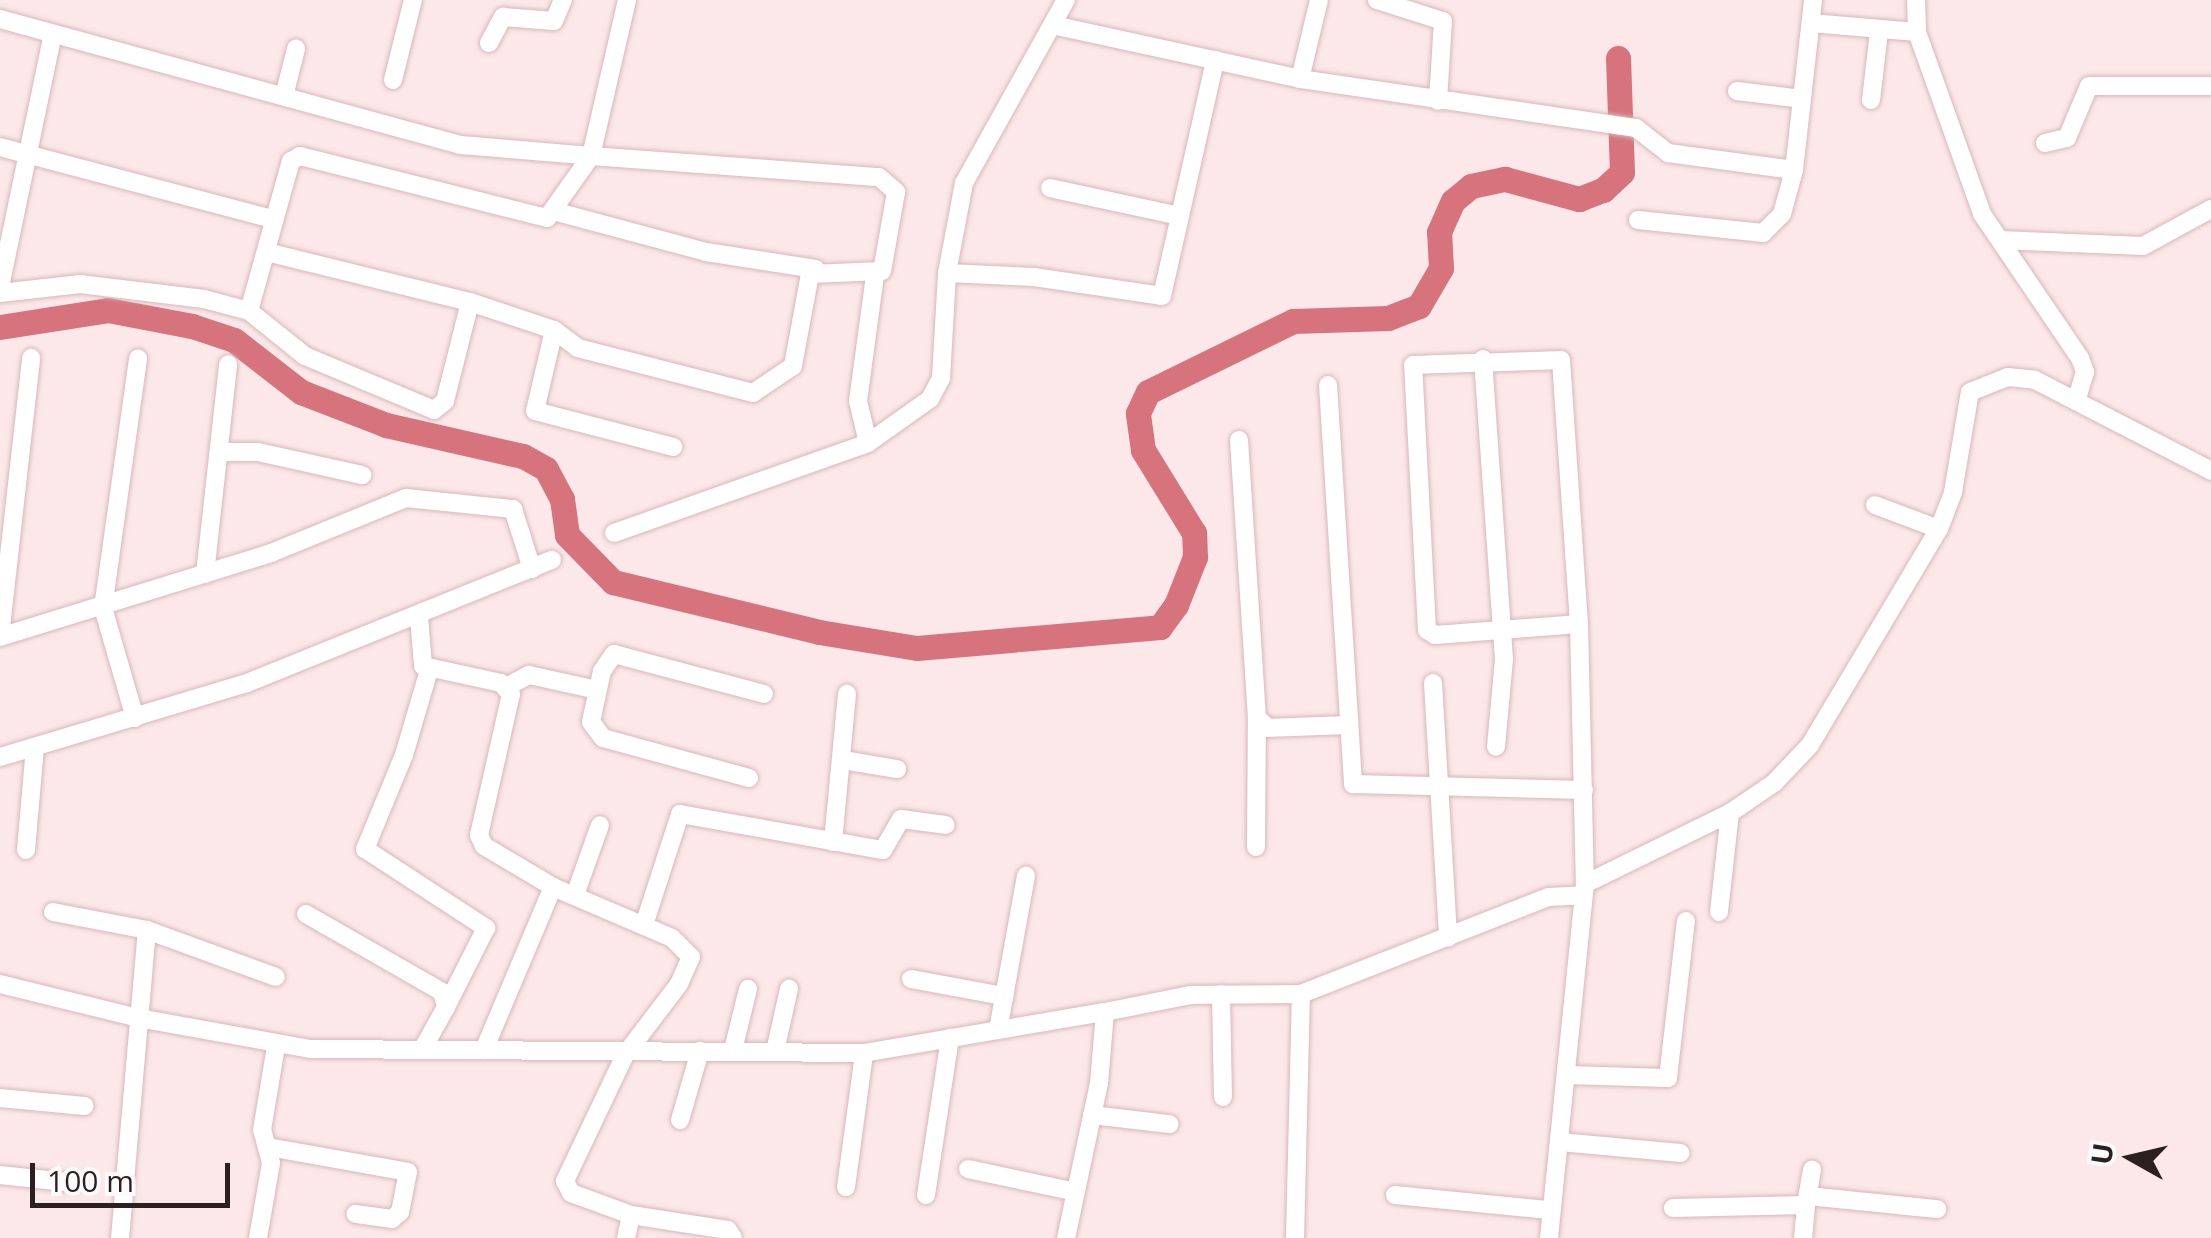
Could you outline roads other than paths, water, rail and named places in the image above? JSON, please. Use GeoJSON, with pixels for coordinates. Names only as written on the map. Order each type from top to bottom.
{"type":"FeatureCollection","features":[{"type":"Feature","properties":{"kind":"street"},"geometry":{"type":"LineString","coordinates":[[393,80],[413,0]]}},
{"type":"Feature","properties":{"kind":"street"},"geometry":{"type":"LineString","coordinates":[[489,43],[503,17],[554,21],[563,0]]}},
{"type":"Feature","properties":{"kind":"street"},"geometry":{"type":"LineString","coordinates":[[249,312],[291,161],[300,156],[547,218],[557,212],[591,156],[628,0]]}},
{"type":"Feature","properties":{"kind":"street"},"geometry":{"type":"LineString","coordinates":[[614,532],[868,443],[930,400],[938,386],[947,273],[964,183],[1066,0]]}},
{"type":"Feature","properties":{"kind":"street"},"geometry":{"type":"LineString","coordinates":[[1300,79],[1318,0]]}},
{"type":"Feature","properties":{"kind":"street"},"geometry":{"type":"LineString","coordinates":[[1378,0],[1443,21],[1438,101]]}},
{"type":"Feature","properties":{"kind":"street"},"geometry":{"type":"LineString","coordinates":[[1638,220],[1763,234],[1782,214],[1794,170],[1813,0]]}},
{"type":"Feature","properties":{"kind":"street"},"geometry":{"type":"LineString","coordinates":[[1916,0],[1917,32],[1982,214],[2080,358],[2086,372],[2077,399]]}},
{"type":"Feature","properties":{"kind":"street"},"geometry":{"type":"LineString","coordinates":[[0,19],[461,145],[885,179],[896,192],[884,265],[876,276],[858,401],[868,443]]}},
{"type":"Feature","properties":{"kind":"street"},"geometry":{"type":"LineString","coordinates":[[1811,23],[1879,32],[1917,32]]}},
{"type":"Feature","properties":{"kind":"street"},"geometry":{"type":"LineString","coordinates":[[1053,25],[1300,79],[1636,128],[1668,152],[1794,170]]}},
{"type":"Feature","properties":{"kind":"street"},"geometry":{"type":"LineString","coordinates":[[1871,100],[1879,32]]}},
{"type":"Feature","properties":{"kind":"street"},"geometry":{"type":"LineString","coordinates":[[53,33],[24,153],[0,290],[80,284],[178,294],[249,312],[305,356],[434,410],[446,402],[470,302]]}},
{"type":"Feature","properties":{"kind":"street"},"geometry":{"type":"LineString","coordinates":[[284,96],[296,49]]}},
{"type":"Feature","properties":{"kind":"street"},"geometry":{"type":"LineString","coordinates":[[947,273],[1034,277],[1155,299],[1166,288],[1215,60]]}},
{"type":"Feature","properties":{"kind":"street"},"geometry":{"type":"LineString","coordinates":[[2045,143],[2067,138],[2088,86],[2211,86]]}},
{"type":"Feature","properties":{"kind":"street"},"geometry":{"type":"LineString","coordinates":[[1737,91],[1802,99]]}},
{"type":"Feature","properties":{"kind":"street"},"geometry":{"type":"LineString","coordinates":[[0,147],[273,219]]}},
{"type":"Feature","properties":{"kind":"street"},"geometry":{"type":"LineString","coordinates":[[1050,188],[1179,216]]}},
{"type":"Feature","properties":{"kind":"street"},"geometry":{"type":"LineString","coordinates":[[2000,240],[2143,246],[2211,210]]}},
{"type":"Feature","properties":{"kind":"street"},"geometry":{"type":"LineString","coordinates":[[557,212],[706,252],[876,276]]}},
{"type":"Feature","properties":{"kind":"street"},"geometry":{"type":"LineString","coordinates":[[268,252],[470,302],[554,330],[578,348],[753,393],[793,366],[806,283],[816,269]]}},
{"type":"Feature","properties":{"kind":"street"},"geometry":{"type":"LineString","coordinates":[[554,330],[534,410],[673,447]]}},
{"type":"Feature","properties":{"kind":"street"},"geometry":{"type":"LineString","coordinates":[[32,358],[0,637],[205,574],[406,498],[512,509],[532,569]]}},
{"type":"Feature","properties":{"kind":"street"},"geometry":{"type":"LineString","coordinates":[[135,718],[103,608],[138,358]]}},
{"type":"Feature","properties":{"kind":"street"},"geometry":{"type":"LineString","coordinates":[[1484,359],[1502,630],[1496,747]]}},
{"type":"Feature","properties":{"kind":"street"},"geometry":{"type":"LineString","coordinates":[[1549,1238],[1584,890],[1579,624],[1561,360],[1484,359],[1411,368],[1426,623],[1435,636],[1579,624]]}},
{"type":"Feature","properties":{"kind":"street"},"geometry":{"type":"LineString","coordinates":[[205,574],[228,364]]}},
{"type":"Feature","properties":{"kind":"street"},"geometry":{"type":"LineString","coordinates":[[0,984],[276,1046],[625,1055],[733,1050],[864,1053],[1221,994],[1300,994],[1549,897],[1584,890],[1730,813],[1774,783],[1810,745],[1939,529],[1953,492],[1970,392],[2008,377],[2077,399],[2211,471]]}},
{"type":"Feature","properties":{"kind":"street"},"geometry":{"type":"LineString","coordinates":[[1328,385],[1346,726],[1355,786],[1434,782],[1584,790]]}},
{"type":"Feature","properties":{"kind":"street"},"geometry":{"type":"LineString","coordinates":[[1239,440],[1257,718],[1256,846]]}},
{"type":"Feature","properties":{"kind":"street"},"geometry":{"type":"LineString","coordinates":[[219,452],[258,452],[362,476]]}},
{"type":"Feature","properties":{"kind":"street"},"geometry":{"type":"LineString","coordinates":[[1875,505],[1939,529]]}},
{"type":"Feature","properties":{"kind":"street"},"geometry":{"type":"LineString","coordinates":[[0,757],[135,718],[419,617],[552,560]]}},
{"type":"Feature","properties":{"kind":"street"},"geometry":{"type":"LineString","coordinates":[[419,617],[420,662],[429,670],[508,686],[529,675],[597,690]]}},
{"type":"Feature","properties":{"kind":"street"},"geometry":{"type":"LineString","coordinates":[[749,778],[596,735],[591,722],[597,690],[614,654],[764,694]]}},
{"type":"Feature","properties":{"kind":"street"},"geometry":{"type":"LineString","coordinates":[[422,1050],[486,928],[365,849],[404,755],[429,670]]}},
{"type":"Feature","properties":{"kind":"street"},"geometry":{"type":"LineString","coordinates":[[1432,683],[1434,782],[1448,938]]}},
{"type":"Feature","properties":{"kind":"street"},"geometry":{"type":"LineString","coordinates":[[508,686],[480,840],[553,887],[644,925],[690,957],[679,984],[625,1055],[564,1187],[631,1215],[728,1230],[733,1238]]}},
{"type":"Feature","properties":{"kind":"street"},"geometry":{"type":"LineString","coordinates":[[833,842],[847,694]]}},
{"type":"Feature","properties":{"kind":"street"},"geometry":{"type":"LineString","coordinates":[[1257,718],[1268,728],[1346,726]]}},
{"type":"Feature","properties":{"kind":"street"},"geometry":{"type":"LineString","coordinates":[[26,850],[35,747]]}},
{"type":"Feature","properties":{"kind":"street"},"geometry":{"type":"LineString","coordinates":[[843,760],[897,769]]}},
{"type":"Feature","properties":{"kind":"street"},"geometry":{"type":"LineString","coordinates":[[1719,912],[1730,813]]}},
{"type":"Feature","properties":{"kind":"street"},"geometry":{"type":"LineString","coordinates":[[644,925],[680,814],[883,850],[901,818],[946,825]]}},
{"type":"Feature","properties":{"kind":"street"},"geometry":{"type":"LineString","coordinates":[[575,894],[600,825]]}},
{"type":"Feature","properties":{"kind":"street"},"geometry":{"type":"LineString","coordinates":[[998,1030],[1026,876]]}},
{"type":"Feature","properties":{"kind":"street"},"geometry":{"type":"LineString","coordinates":[[484,1050],[553,887]]}},
{"type":"Feature","properties":{"kind":"street"},"geometry":{"type":"LineString","coordinates":[[53,912],[148,930],[276,977]]}},
{"type":"Feature","properties":{"kind":"street"},"geometry":{"type":"LineString","coordinates":[[306,914],[431,982],[446,1007]]}},
{"type":"Feature","properties":{"kind":"street"},"geometry":{"type":"LineString","coordinates":[[1566,1074],[1668,1078],[1686,921]]}},
{"type":"Feature","properties":{"kind":"street"},"geometry":{"type":"LineString","coordinates":[[120,1238],[138,1079],[138,1018],[148,930]]}},
{"type":"Feature","properties":{"kind":"street"},"geometry":{"type":"LineString","coordinates":[[911,979],[1004,996]]}},
{"type":"Feature","properties":{"kind":"street"},"geometry":{"type":"LineString","coordinates":[[733,1050],[748,989]]}},
{"type":"Feature","properties":{"kind":"street"},"geometry":{"type":"LineString","coordinates":[[776,1051],[789,989]]}},
{"type":"Feature","properties":{"kind":"street"},"geometry":{"type":"LineString","coordinates":[[1221,994],[1223,1098]]}},
{"type":"Feature","properties":{"kind":"street"},"geometry":{"type":"LineString","coordinates":[[1295,1238],[1300,994]]}},
{"type":"Feature","properties":{"kind":"street"},"geometry":{"type":"LineString","coordinates":[[1066,1238],[1092,1116],[1105,1012]]}},
{"type":"Feature","properties":{"kind":"street"},"geometry":{"type":"LineString","coordinates":[[926,1196],[950,1038]]}},
{"type":"Feature","properties":{"kind":"street"},"geometry":{"type":"LineString","coordinates":[[258,1238],[268,1147],[262,1130],[276,1046]]}},
{"type":"Feature","properties":{"kind":"street"},"geometry":{"type":"LineString","coordinates":[[680,1120],[700,1052]]}},
{"type":"Feature","properties":{"kind":"street"},"geometry":{"type":"LineString","coordinates":[[846,1188],[864,1053]]}},
{"type":"Feature","properties":{"kind":"street"},"geometry":{"type":"LineString","coordinates":[[0,1098],[85,1106]]}},
{"type":"Feature","properties":{"kind":"street"},"geometry":{"type":"LineString","coordinates":[[1092,1116],[1168,1124]]}},
{"type":"Feature","properties":{"kind":"street"},"geometry":{"type":"LineString","coordinates":[[1560,1142],[1681,1153]]}},
{"type":"Feature","properties":{"kind":"street"},"geometry":{"type":"LineString","coordinates":[[268,1147],[408,1172],[400,1212],[392,1219],[355,1214]]}},
{"type":"Feature","properties":{"kind":"street"},"geometry":{"type":"LineString","coordinates":[[968,1169],[1076,1192]]}},
{"type":"Feature","properties":{"kind":"street"},"geometry":{"type":"LineString","coordinates":[[1803,1238],[1812,1170]]}},
{"type":"Feature","properties":{"kind":"street"},"geometry":{"type":"LineString","coordinates":[[0,1175],[75,1184]]}},
{"type":"Feature","properties":{"kind":"street"},"geometry":{"type":"LineString","coordinates":[[1395,1195],[1549,1210]]}},
{"type":"Feature","properties":{"kind":"street"},"geometry":{"type":"LineString","coordinates":[[1673,1208],[1807,1201],[1937,1210]]}},
{"type":"Feature","properties":{"kind":"street"},"geometry":{"type":"LineString","coordinates":[[626,1238],[631,1215]]}},
{"type":"Feature","properties":{"kind":"waterway"},"geometry":{"type":"LineString","coordinates":[[0,327],[108,310],[192,326],[234,340],[301,392],[386,425],[523,456],[546,469],[562,499],[567,535],[613,582],[819,632],[917,648],[1160,627],[1176,605],[1195,557],[1194,533],[1143,450],[1138,413],[1148,392],[1293,321],[1388,318],[1419,306],[1441,268],[1439,232],[1453,201],[1471,186],[1505,179],[1579,199],[1603,190],[1622,172],[1618,58]]}}]}
